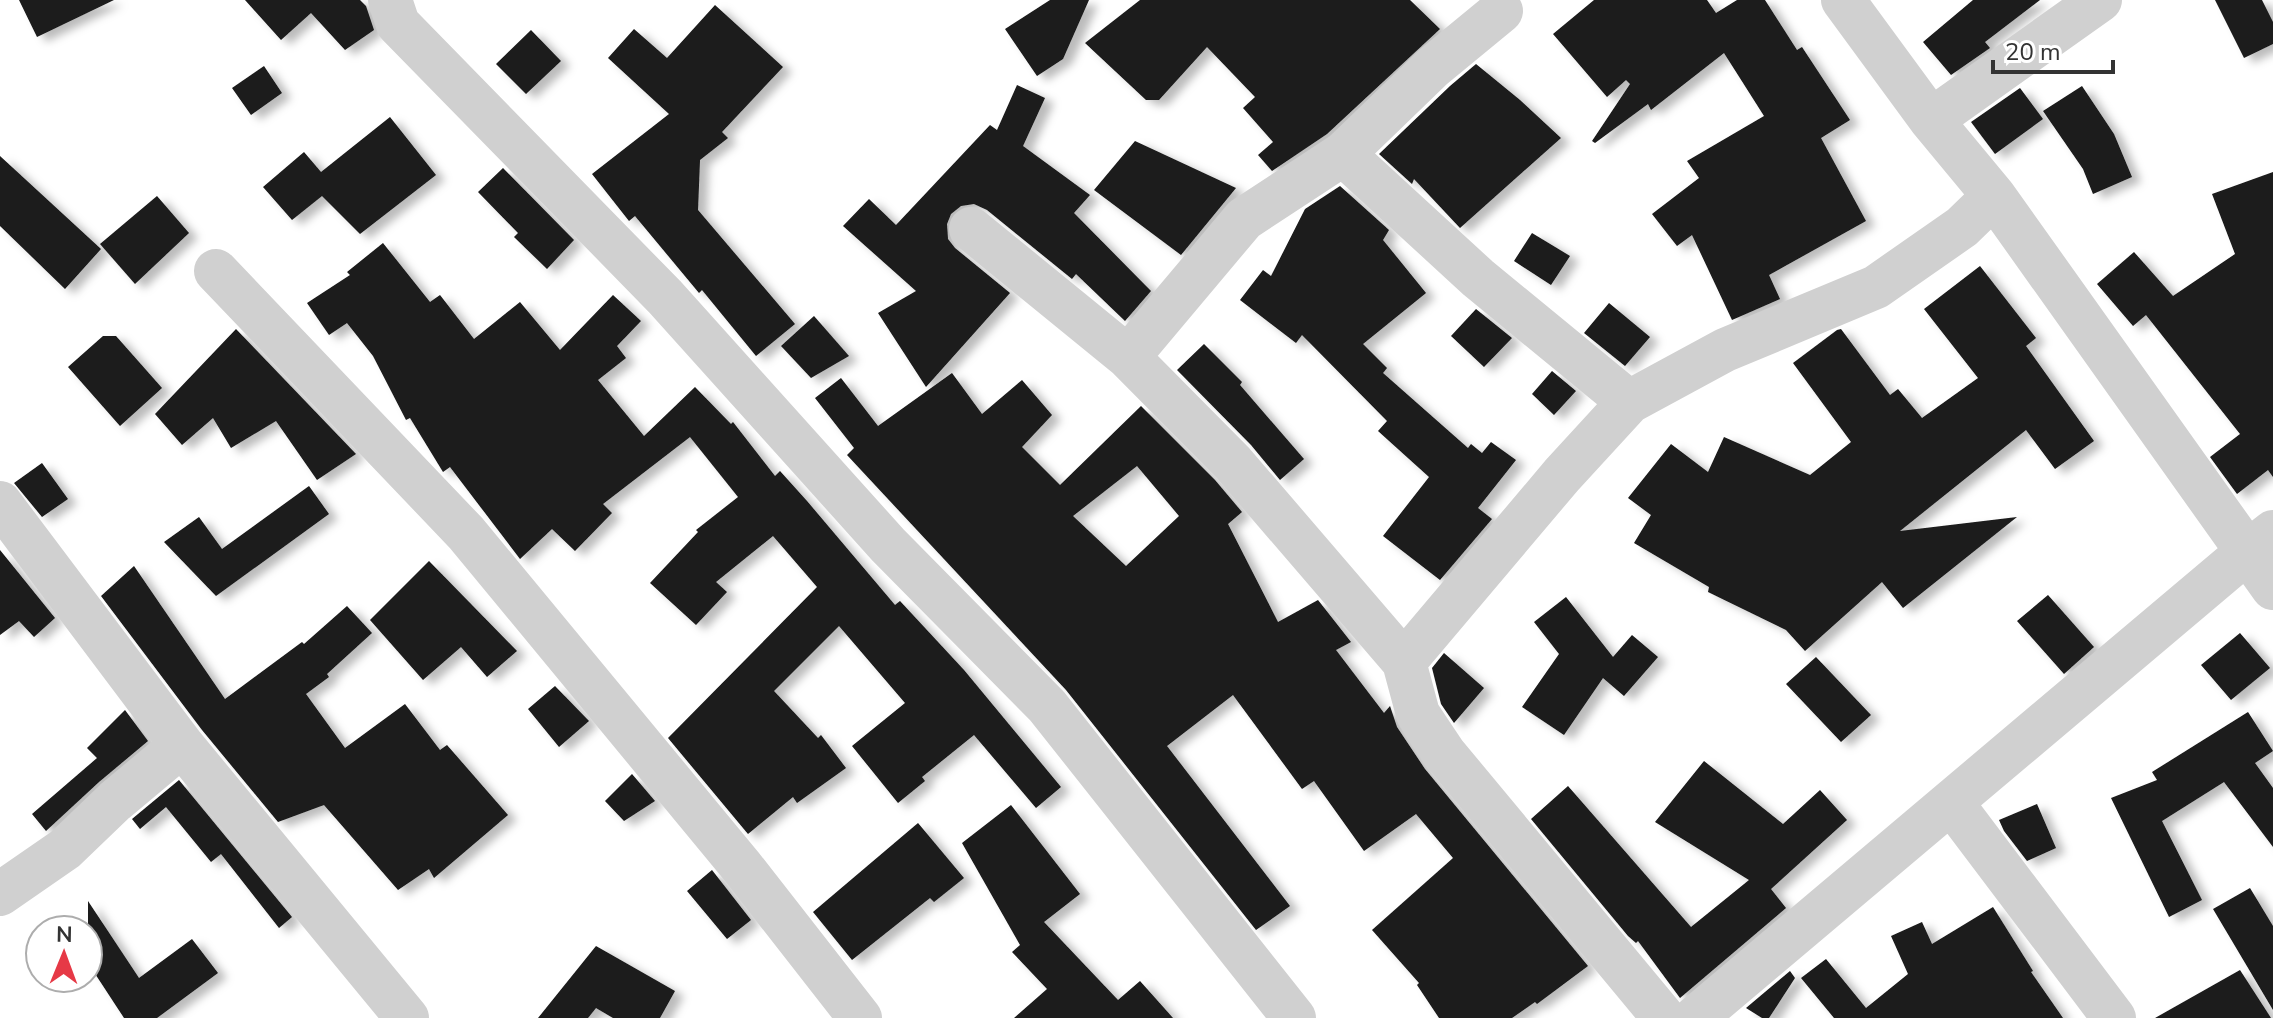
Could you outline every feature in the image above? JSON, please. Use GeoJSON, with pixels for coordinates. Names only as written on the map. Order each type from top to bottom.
{"type":"FeatureCollection","features":[{"type":"Feature","properties":{"kind":"street"},"geometry":{"type":"LineString","coordinates":[[390,0],[398,24],[665,297],[888,545],[1047,706],[1294,1018]]}},
{"type":"Feature","properties":{"kind":"street"},"geometry":{"type":"LineString","coordinates":[[1843,0],[1931,120],[1994,196],[2259,542],[2273,588]]}},
{"type":"Feature","properties":{"kind":"street"},"geometry":{"type":"LineString","coordinates":[[1931,120],[2100,0]]}},
{"type":"Feature","properties":{"kind":"street"},"geometry":{"type":"LineString","coordinates":[[1128,357],[1244,219],[1343,154],[1433,67],[1501,11]]}},
{"type":"Feature","properties":{"kind":"street"},"geometry":{"type":"LineString","coordinates":[[1343,154],[1478,278],[1629,402]]}},
{"type":"Feature","properties":{"kind":"street"},"geometry":{"type":"LineString","coordinates":[[1404,662],[1562,475],[1629,402],[1725,350],[1876,287],[1962,227],[1994,196]]}},
{"type":"Feature","properties":{"kind":"street"},"geometry":{"type":"LineString","coordinates":[[971,229],[1128,357],[1233,463],[1404,662],[1418,714],[1444,753],[1664,1018]]}},
{"type":"Feature","properties":{"kind":"street"},"geometry":{"type":"LineString","coordinates":[[216,271],[466,533],[742,867],[860,1018]]}},
{"type":"Feature","properties":{"kind":"street"},"geometry":{"type":"LineString","coordinates":[[0,503],[182,745],[407,1018]]}},
{"type":"Feature","properties":{"kind":"street"},"geometry":{"type":"LineString","coordinates":[[1695,1018],[2259,542]]}},
{"type":"Feature","properties":{"kind":"street"},"geometry":{"type":"LineString","coordinates":[[0,894],[65,849],[115,801],[182,745]]}},
{"type":"Feature","properties":{"kind":"street"},"geometry":{"type":"LineString","coordinates":[[1951,802],[2114,1018]]}},
{"type":"Feature","properties":{"kind":"building"},"geometry":{"type":"Polygon","coordinates":[[[19,0],[114,0],[37,37],[19,0]]]}},
{"type":"Feature","properties":{"kind":"building"},"geometry":{"type":"Polygon","coordinates":[[[245,0],[360,0],[366,6],[374,30],[345,50],[311,13],[281,40],[245,0]]]}},
{"type":"Feature","properties":{"kind":"building"},"geometry":{"type":"Polygon","coordinates":[[[1050,0],[1089,0],[1063,59],[1037,76],[1005,29],[1050,0]]]}},
{"type":"Feature","properties":{"kind":"building"},"geometry":{"type":"Polygon","coordinates":[[[1140,0],[1410,0],[1440,29],[1327,134],[1272,171],[1258,155],[1273,142],[1243,108],[1255,97],[1207,47],[1159,100],[1146,100],[1085,43],[1140,0]]]}},
{"type":"Feature","properties":{"kind":"building"},"geometry":{"type":"Polygon","coordinates":[[[1594,0],[1707,0],[1716,13],[1737,0],[1765,0],[1797,50],[1802,47],[1850,120],[1821,138],[1866,221],[1769,275],[1780,299],[1732,320],[1692,235],[1677,246],[1652,214],[1699,178],[1687,161],[1764,116],[1724,53],[1651,110],[1648,104],[1595,143],[1592,141],[1630,84],[1626,80],[1607,97],[1553,34],[1594,0]]]}},
{"type":"Feature","properties":{"kind":"building"},"geometry":{"type":"Polygon","coordinates":[[[1973,0],[2040,0],[1985,42],[1990,48],[1951,75],[1923,42],[1973,0]]]}},
{"type":"Feature","properties":{"kind":"building"},"geometry":{"type":"Polygon","coordinates":[[[2215,0],[2262,0],[2273,22],[2273,44],[2244,58],[2215,0]]]}},
{"type":"Feature","properties":{"kind":"building"},"geometry":{"type":"Polygon","coordinates":[[[715,5],[783,67],[722,132],[728,138],[700,160],[698,210],[795,324],[756,356],[702,290],[699,293],[635,216],[629,221],[592,174],[669,114],[608,58],[634,29],[667,58],[715,5]]]}},
{"type":"Feature","properties":{"kind":"building"},"geometry":{"type":"Polygon","coordinates":[[[531,30],[561,61],[526,94],[496,64],[531,30]]]}},
{"type":"Feature","properties":{"kind":"building"},"geometry":{"type":"Polygon","coordinates":[[[1476,64],[1561,138],[1460,228],[1414,179],[1412,184],[1379,154],[1476,64]]]}},
{"type":"Feature","properties":{"kind":"building"},"geometry":{"type":"Polygon","coordinates":[[[264,66],[282,93],[251,115],[232,88],[264,66]]]}},
{"type":"Feature","properties":{"kind":"building"},"geometry":{"type":"Polygon","coordinates":[[[1017,85],[1045,98],[1023,146],[1090,195],[1074,213],[1151,291],[1125,321],[1076,274],[1072,279],[987,210],[974,204],[961,206],[951,214],[947,224],[948,239],[1010,293],[926,387],[878,313],[916,291],[843,226],[869,199],[896,225],[990,125],[997,130],[1017,85]]]}},
{"type":"Feature","properties":{"kind":"building"},"geometry":{"type":"Polygon","coordinates":[[[2082,86],[2114,134],[2132,177],[2093,194],[2083,169],[2043,111],[2082,86]]]}},
{"type":"Feature","properties":{"kind":"building"},"geometry":{"type":"Polygon","coordinates":[[[2020,88],[2043,119],[1995,154],[1971,122],[2020,88]]]}},
{"type":"Feature","properties":{"kind":"building"},"geometry":{"type":"Polygon","coordinates":[[[390,117],[436,175],[360,234],[322,196],[292,220],[263,187],[304,152],[321,172],[390,117]]]}},
{"type":"Feature","properties":{"kind":"building"},"geometry":{"type":"Polygon","coordinates":[[[1135,141],[1236,188],[1181,255],[1094,190],[1135,141]]]}},
{"type":"Feature","properties":{"kind":"building"},"geometry":{"type":"Polygon","coordinates":[[[0,156],[101,249],[65,289],[0,226],[0,156]]]}},
{"type":"Feature","properties":{"kind":"building"},"geometry":{"type":"Polygon","coordinates":[[[503,168],[574,240],[547,269],[514,237],[518,233],[478,192],[503,168]]]}},
{"type":"Feature","properties":{"kind":"building"},"geometry":{"type":"Polygon","coordinates":[[[2273,172],[2273,477],[2268,470],[2237,494],[2210,457],[2240,434],[2146,315],[2133,326],[2097,284],[2134,252],[2173,296],[2235,254],[2212,194],[2273,172]]]}},
{"type":"Feature","properties":{"kind":"building"},"geometry":{"type":"Polygon","coordinates":[[[1340,186],[1389,230],[1383,240],[1426,293],[1363,344],[1387,368],[1383,373],[1468,448],[1471,444],[1482,453],[1491,442],[1516,460],[1478,508],[1492,519],[1440,580],[1383,536],[1429,477],[1378,431],[1387,421],[1302,335],[1296,343],[1240,300],[1263,270],[1271,276],[1305,209],[1340,186]]]}},
{"type":"Feature","properties":{"kind":"building"},"geometry":{"type":"Polygon","coordinates":[[[157,196],[189,233],[135,284],[100,244],[157,196]]]}},
{"type":"Feature","properties":{"kind":"building"},"geometry":{"type":"Polygon","coordinates":[[[1532,233],[1570,256],[1551,285],[1514,261],[1532,233]]]}},
{"type":"Feature","properties":{"kind":"building"},"geometry":{"type":"Polygon","coordinates":[[[383,243],[430,302],[440,295],[474,339],[520,302],[560,350],[613,295],[641,321],[617,346],[626,358],[598,380],[644,436],[695,387],[731,424],[733,422],[775,476],[780,471],[895,605],[900,601],[964,670],[1061,787],[1036,808],[974,735],[922,777],[925,781],[898,803],[852,746],[905,703],[839,626],[774,691],[818,738],[821,735],[846,768],[797,803],[793,797],[748,834],[668,738],[817,587],[773,536],[716,582],[727,592],[696,625],[650,583],[698,532],[696,530],[738,497],[690,437],[603,504],[612,513],[575,551],[552,529],[520,559],[450,467],[443,472],[410,418],[406,420],[373,356],[347,323],[329,335],[307,303],[350,275],[347,272],[383,243]]]}},
{"type":"Feature","properties":{"kind":"building"},"geometry":{"type":"Polygon","coordinates":[[[1980,266],[2036,338],[2026,346],[2094,441],[2055,469],[2026,430],[1900,531],[2017,517],[1903,608],[1882,582],[1805,651],[1786,630],[1708,592],[1709,587],[1634,543],[1651,515],[1628,498],[1671,444],[1708,472],[1724,437],[1810,475],[1851,442],[1793,363],[1837,330],[1841,329],[1890,395],[1898,389],[1922,418],[1978,378],[1924,309],[1980,266]]]}},
{"type":"Feature","properties":{"kind":"building"},"geometry":{"type":"Polygon","coordinates":[[[1609,303],[1650,337],[1625,366],[1584,333],[1609,303]]]}},
{"type":"Feature","properties":{"kind":"building"},"geometry":{"type":"Polygon","coordinates":[[[1476,309],[1512,338],[1484,367],[1451,336],[1476,309]]]}},
{"type":"Feature","properties":{"kind":"building"},"geometry":{"type":"Polygon","coordinates":[[[814,316],[849,356],[811,378],[781,346],[814,316]]]}},
{"type":"Feature","properties":{"kind":"building"},"geometry":{"type":"Polygon","coordinates":[[[236,329],[356,454],[317,480],[276,421],[231,448],[213,418],[182,445],[155,414],[236,329]]]}},
{"type":"Feature","properties":{"kind":"building"},"geometry":{"type":"Polygon","coordinates":[[[103,336],[116,336],[162,388],[120,426],[68,367],[103,336]]]}},
{"type":"Feature","properties":{"kind":"building"},"geometry":{"type":"Polygon","coordinates":[[[1204,344],[1242,382],[1240,385],[1304,459],[1280,480],[1251,445],[1177,370],[1204,344]]]}},
{"type":"Feature","properties":{"kind":"building"},"geometry":{"type":"Polygon","coordinates":[[[1552,371],[1576,391],[1554,415],[1532,394],[1552,371]]]}},
{"type":"Feature","properties":{"kind":"building"},"geometry":{"type":"Polygon","coordinates":[[[952,373],[982,414],[1022,380],[1052,415],[1022,447],[1060,485],[1141,406],[1215,480],[1242,512],[1228,524],[1278,622],[1318,600],[1351,642],[1336,650],[1384,713],[1390,706],[1397,727],[1425,769],[1588,966],[1537,1004],[1535,1002],[1512,1018],[1439,1018],[1417,985],[1419,983],[1372,930],[1453,858],[1416,814],[1364,851],[1314,781],[1302,789],[1233,695],[1167,746],[1290,906],[1256,930],[1066,690],[847,455],[854,448],[815,398],[841,378],[878,426],[952,373]],[[1137,466],[1073,516],[1126,566],[1179,516],[1137,466]]]}},
{"type":"Feature","properties":{"kind":"building"},"geometry":{"type":"Polygon","coordinates":[[[42,463],[68,499],[42,517],[14,483],[42,463]]]}},
{"type":"Feature","properties":{"kind":"building"},"geometry":{"type":"Polygon","coordinates":[[[309,486],[329,514],[216,596],[164,542],[199,517],[222,549],[309,486]]]}},
{"type":"Feature","properties":{"kind":"building"},"geometry":{"type":"Polygon","coordinates":[[[0,550],[55,618],[34,637],[19,621],[0,635],[0,550]]]}},
{"type":"Feature","properties":{"kind":"building"},"geometry":{"type":"Polygon","coordinates":[[[429,561],[517,651],[487,677],[461,647],[423,680],[370,620],[429,561]]]}},
{"type":"Feature","properties":{"kind":"building"},"geometry":{"type":"Polygon","coordinates":[[[134,566],[225,699],[302,642],[304,644],[347,606],[372,633],[327,674],[329,677],[306,694],[345,748],[405,704],[440,750],[447,745],[508,815],[434,878],[429,869],[398,890],[324,805],[278,822],[202,730],[101,596],[134,566]]]}},
{"type":"Feature","properties":{"kind":"building"},"geometry":{"type":"Polygon","coordinates":[[[2048,595],[2094,647],[2064,674],[2017,621],[2048,595]]]}},
{"type":"Feature","properties":{"kind":"building"},"geometry":{"type":"Polygon","coordinates":[[[1566,597],[1613,657],[1632,635],[1658,657],[1624,696],[1603,678],[1564,735],[1522,707],[1559,654],[1534,622],[1566,597]]]}},
{"type":"Feature","properties":{"kind":"building"},"geometry":{"type":"Polygon","coordinates":[[[2240,633],[2270,668],[2231,700],[2201,665],[2240,633]]]}},
{"type":"Feature","properties":{"kind":"building"},"geometry":{"type":"Polygon","coordinates":[[[1444,653],[1484,688],[1454,723],[1441,704],[1432,668],[1444,653]]]}},
{"type":"Feature","properties":{"kind":"building"},"geometry":{"type":"Polygon","coordinates":[[[1816,657],[1871,715],[1841,742],[1786,684],[1816,657]]]}},
{"type":"Feature","properties":{"kind":"building"},"geometry":{"type":"Polygon","coordinates":[[[555,686],[589,721],[559,747],[528,709],[555,686]]]}},
{"type":"Feature","properties":{"kind":"building"},"geometry":{"type":"Polygon","coordinates":[[[125,710],[148,741],[46,831],[32,814],[97,758],[87,748],[125,710]]]}},
{"type":"Feature","properties":{"kind":"building"},"geometry":{"type":"Polygon","coordinates":[[[2248,712],[2273,751],[2255,763],[2273,788],[2273,847],[2224,782],[2162,821],[2202,900],[2169,917],[2111,798],[2157,780],[2152,772],[2248,712]]]}},
{"type":"Feature","properties":{"kind":"building"},"geometry":{"type":"Polygon","coordinates":[[[1704,761],[1783,824],[1820,790],[1847,820],[1771,889],[1786,908],[1680,998],[1638,941],[1636,943],[1628,936],[1531,819],[1568,786],[1691,927],[1749,880],[1655,822],[1704,761]]]}},
{"type":"Feature","properties":{"kind":"building"},"geometry":{"type":"Polygon","coordinates":[[[632,774],[655,801],[624,821],[605,801],[632,774]]]}},
{"type":"Feature","properties":{"kind":"building"},"geometry":{"type":"Polygon","coordinates":[[[179,780],[292,917],[279,928],[221,854],[211,862],[166,807],[140,829],[132,819],[179,780]]]}},
{"type":"Feature","properties":{"kind":"building"},"geometry":{"type":"Polygon","coordinates":[[[2037,804],[2056,848],[2027,861],[1999,820],[2037,804]]]}},
{"type":"Feature","properties":{"kind":"building"},"geometry":{"type":"Polygon","coordinates":[[[1011,805],[1080,894],[1044,922],[1118,1000],[1140,981],[1173,1018],[1014,1018],[1047,989],[1012,952],[1020,945],[962,843],[1011,805]]]}},
{"type":"Feature","properties":{"kind":"building"},"geometry":{"type":"Polygon","coordinates":[[[918,823],[964,878],[934,902],[930,898],[852,960],[813,912],[918,823]]]}},
{"type":"Feature","properties":{"kind":"building"},"geometry":{"type":"Polygon","coordinates":[[[712,870],[751,920],[727,939],[687,891],[712,870]]]}},
{"type":"Feature","properties":{"kind":"building"},"geometry":{"type":"Polygon","coordinates":[[[2250,888],[2273,926],[2273,1010],[2213,909],[2250,888]]]}},
{"type":"Feature","properties":{"kind":"building"},"geometry":{"type":"Polygon","coordinates":[[[88,901],[97,914],[88,914],[88,901]]]}},
{"type":"Feature","properties":{"kind":"building"},"geometry":{"type":"Polygon","coordinates":[[[1993,907],[2031,972],[2063,1018],[1834,1018],[1801,978],[1826,959],[1866,1008],[1908,974],[1891,936],[1922,922],[1932,944],[1993,907]]]}},
{"type":"Feature","properties":{"kind":"building"},"geometry":{"type":"Polygon","coordinates":[[[104,925],[139,978],[192,939],[218,973],[157,1018],[124,1018],[104,987],[104,925]]]}},
{"type":"Feature","properties":{"kind":"building"},"geometry":{"type":"Polygon","coordinates":[[[596,946],[675,991],[660,1018],[613,1018],[596,1008],[588,1018],[538,1018],[596,946]]]}},
{"type":"Feature","properties":{"kind":"building"},"geometry":{"type":"Polygon","coordinates":[[[2240,970],[2271,1018],[2155,1018],[2240,970]]]}},
{"type":"Feature","properties":{"kind":"building"},"geometry":{"type":"Polygon","coordinates":[[[1790,971],[1795,978],[1769,1018],[1762,1018],[1746,1008],[1790,971]]]}}]}
